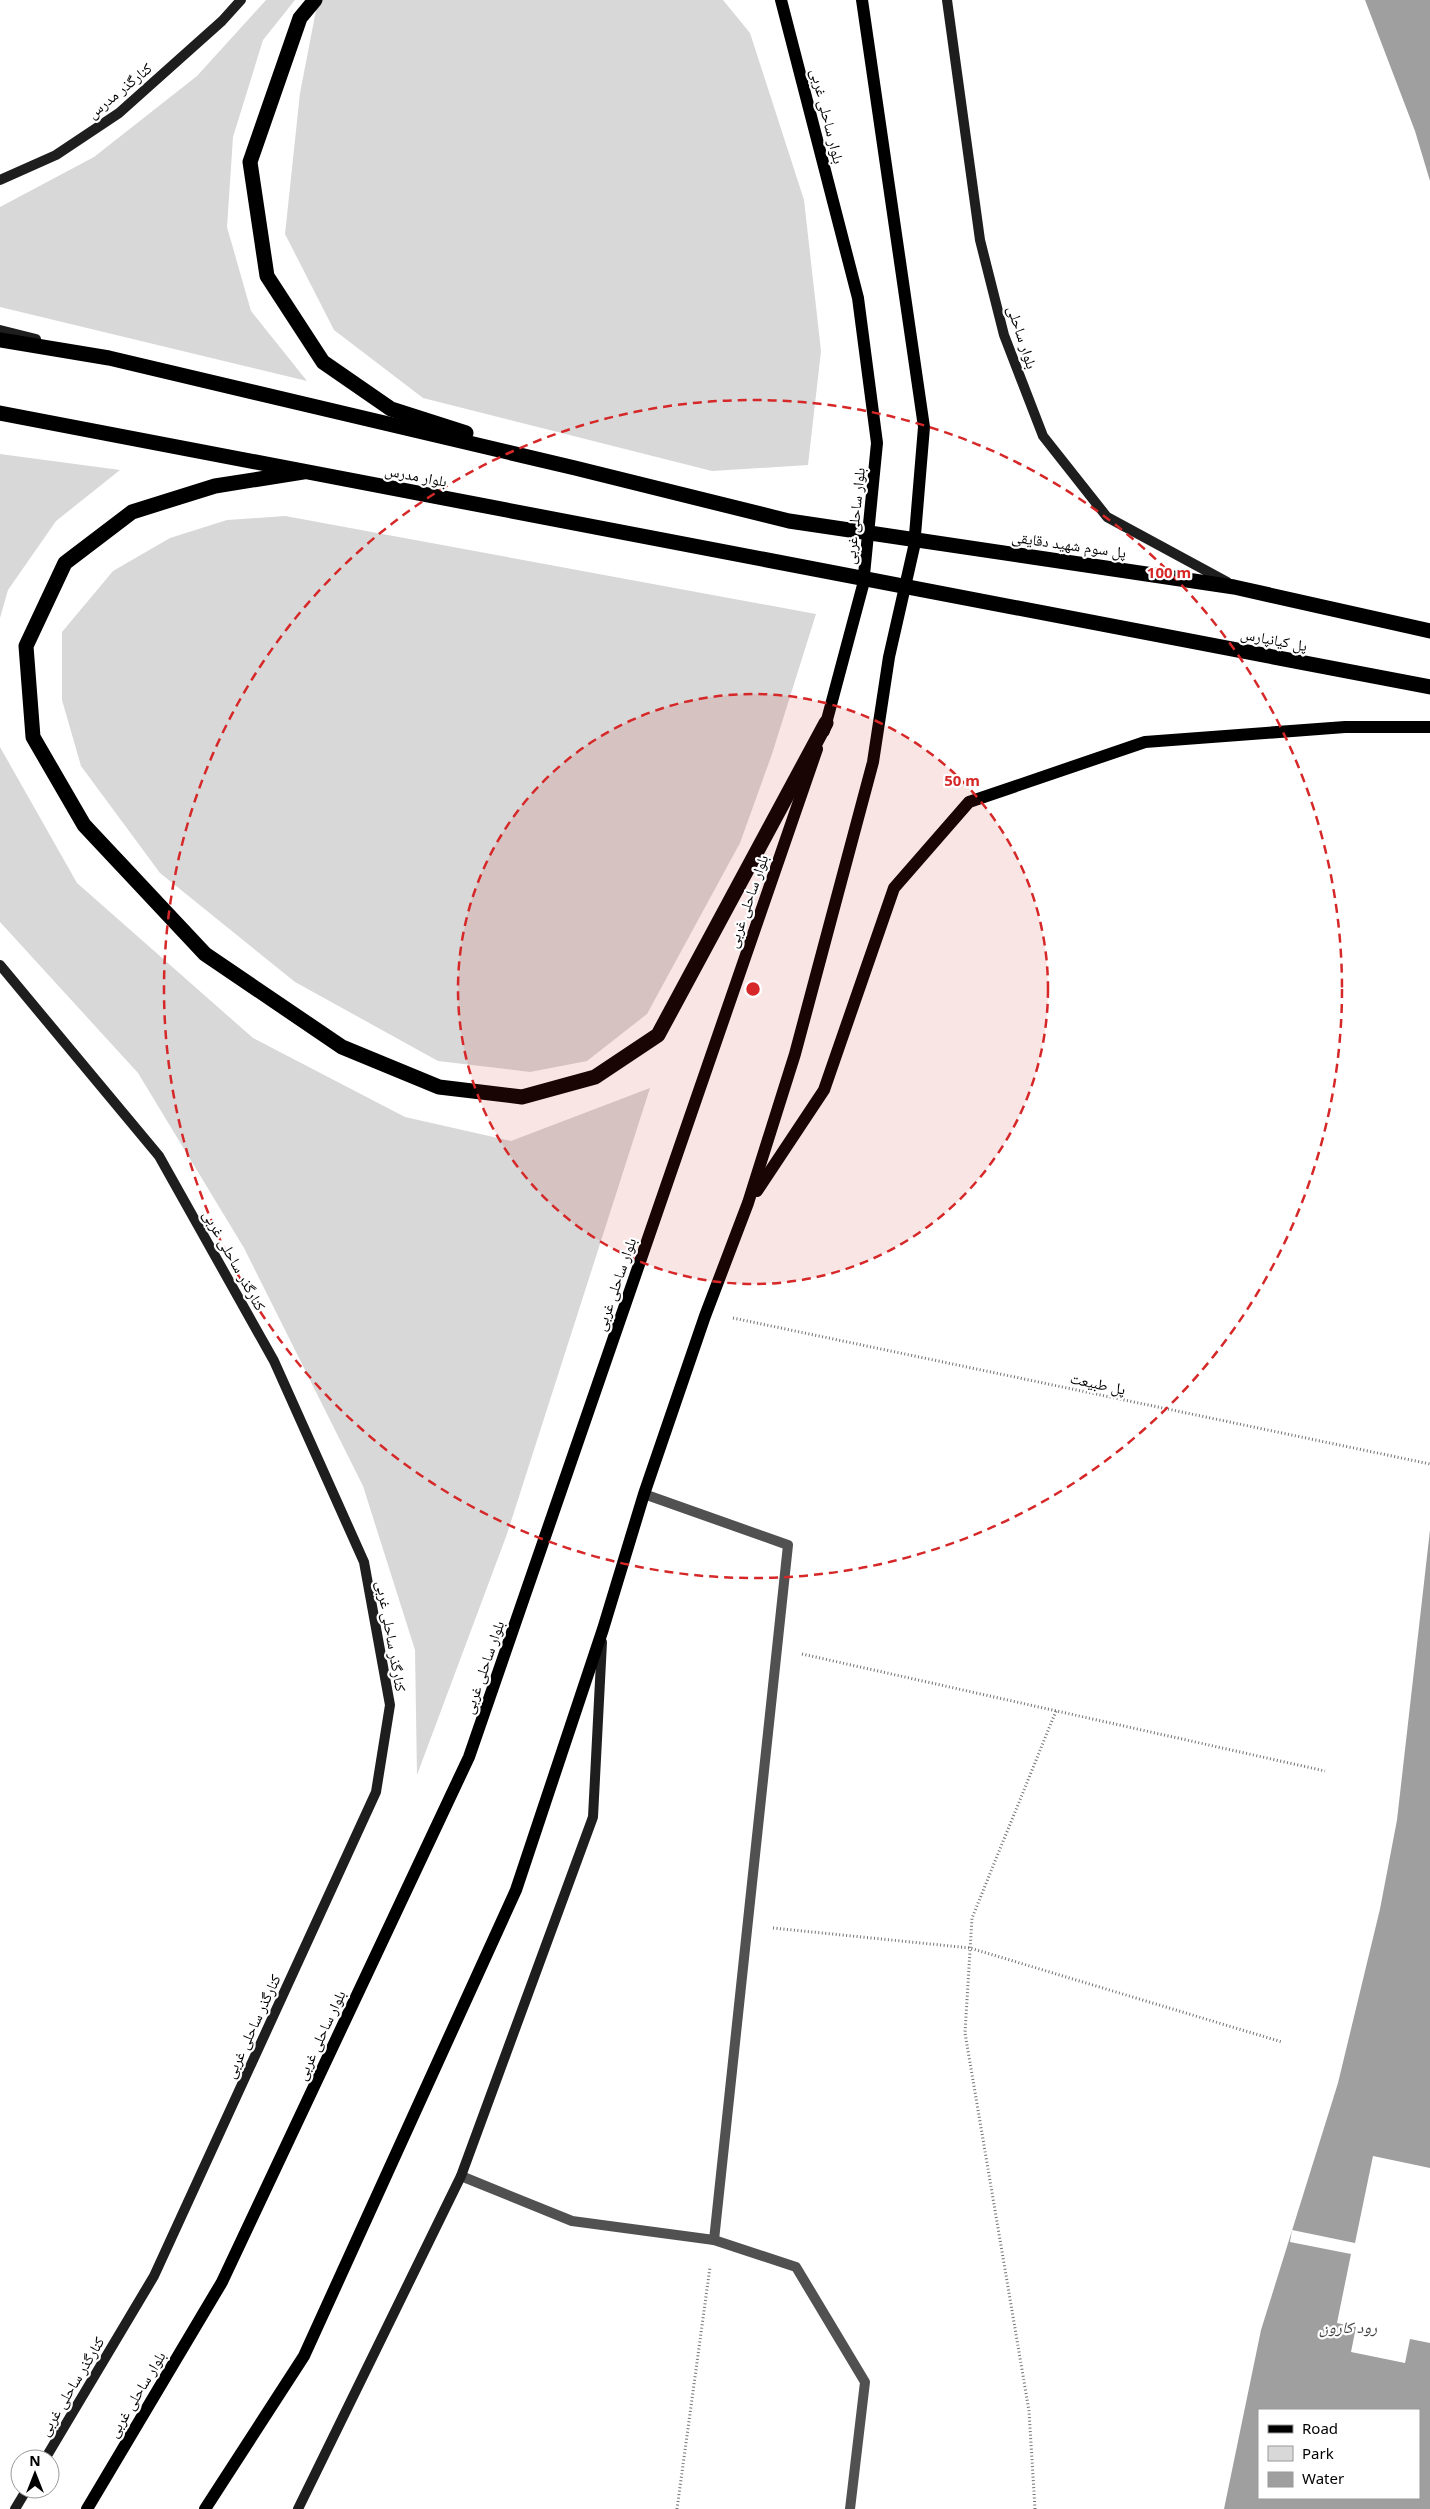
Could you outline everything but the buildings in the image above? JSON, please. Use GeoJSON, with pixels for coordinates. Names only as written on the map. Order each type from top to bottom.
{"type":"FeatureCollection","features":[{"type":"Feature","properties":{"kind":"highway"},"geometry":{"type":"LineString","coordinates":[[315,0],[300,18],[250,162],[267,276],[323,362],[391,409],[575,468]]}},
{"type":"Feature","properties":{"kind":"highway"},"geometry":{"type":"LineString","coordinates":[[0,340],[109,358],[575,468]]}},
{"type":"Feature","properties":{"kind":"highway","name":"بلوار مدرس"},"geometry":{"type":"LineString","coordinates":[[0,413],[825,572],[1112,625]]}},
{"type":"Feature","properties":{"kind":"highway","name":"پل سوم شهید دقایقی"},"geometry":{"type":"LineString","coordinates":[[575,468],[789,520],[1234,586],[1430,632]]}},
{"type":"Feature","properties":{"kind":"highway"},"geometry":{"type":"LineString","coordinates":[[303,472],[215,486],[132,512],[65,563],[26,646],[33,737],[84,825],[205,954],[342,1047],[439,1087],[522,1097],[595,1077],[658,1035],[826,723]]}},
{"type":"Feature","properties":{"kind":"highway","name":"پل کیانپارس"},"geometry":{"type":"LineString","coordinates":[[1112,625],[1430,687]]}},
{"type":"Feature","properties":{"kind":"main road","name":"بلوار ساحلی غربی"},"geometry":{"type":"LineString","coordinates":[[87,2509],[222,2282],[469,1757],[826,723],[863,585],[877,443],[858,298],[781,0]]}},
{"type":"Feature","properties":{"kind":"main road"},"geometry":{"type":"LineString","coordinates":[[205,2509],[304,2356],[516,1890],[603,1629],[644,1494],[705,1316],[748,1203],[795,1054],[874,762],[889,657],[914,547],[924,427],[862,0]]}},
{"type":"Feature","properties":{"kind":"main road"},"geometry":{"type":"LineString","coordinates":[[748,1203],[824,1090],[894,888],[969,802],[1146,742],[1344,727],[1430,727]]}},
{"type":"Feature","properties":{"kind":"street","name":"کنارگذر مدرس"},"geometry":{"type":"LineString","coordinates":[[0,180],[56,155],[119,113],[222,21],[241,0]]}},
{"type":"Feature","properties":{"kind":"street","name":"بلوار ساحلی"},"geometry":{"type":"LineString","coordinates":[[947,0],[980,240],[1004,335],[1043,436],[1107,517],[1234,586]]}},
{"type":"Feature","properties":{"kind":"street"},"geometry":{"type":"LineString","coordinates":[[0,330],[109,358]]}},
{"type":"Feature","properties":{"kind":"street","name":"کنارگذر ساحلی غربی"},"geometry":{"type":"LineString","coordinates":[[0,965],[159,1156],[274,1361],[364,1562],[390,1705],[376,1792],[368,1810],[154,2276],[51,2449]]}},
{"type":"Feature","properties":{"kind":"street"},"geometry":{"type":"LineString","coordinates":[[644,1494],[788,1545],[714,2240]]}},
{"type":"Feature","properties":{"kind":"street"},"geometry":{"type":"LineString","coordinates":[[298,2509],[461,2176],[592,1817],[603,1629]]}},
{"type":"Feature","properties":{"kind":"street"},"geometry":{"type":"LineString","coordinates":[[461,2176],[572,2222],[714,2240],[796,2267],[865,2382],[850,2509]]}},
{"type":"Feature","properties":{"kind":"path","name":"پل طبیعت"},"geometry":{"type":"LineString","coordinates":[[741,1318],[762,1324],[1430,1464]]}},
{"type":"Feature","properties":{"kind":"path"},"geometry":{"type":"LineString","coordinates":[[777,1648],[1326,1771]]}},
{"type":"Feature","properties":{"kind":"path"},"geometry":{"type":"LineString","coordinates":[[1035,2509],[1029,2411],[965,2033],[972,1918],[1056,1711]]}},
{"type":"Feature","properties":{"kind":"path"},"geometry":{"type":"LineString","coordinates":[[747,1925],[970,1948],[1282,2042]]}},
{"type":"Feature","properties":{"kind":"path"},"geometry":{"type":"LineString","coordinates":[[677,2509],[714,2240]]}},
{"type":"Feature","properties":{"kind":"green space"},"geometry":{"type":"Polygon","coordinates":[[[266,0],[295,0],[263,40],[233,137],[227,227],[251,311],[307,381],[0,307],[0,207],[94,157],[197,76],[266,0]]]}},
{"type":"Feature","properties":{"kind":"green space"},"geometry":{"type":"Polygon","coordinates":[[[318,0],[723,0],[750,33],[804,200],[821,351],[808,465],[712,471],[423,398],[334,330],[285,234],[300,93],[318,0]]]}},
{"type":"Feature","properties":{"kind":"green space"},"geometry":{"type":"Polygon","coordinates":[[[0,454],[120,470],[56,521],[8,590],[0,618],[0,454]]]}},
{"type":"Feature","properties":{"kind":"green space"},"geometry":{"type":"Polygon","coordinates":[[[285,516],[816,614],[772,754],[740,843],[647,1014],[587,1061],[530,1072],[438,1061],[295,982],[160,873],[81,766],[62,700],[62,632],[113,571],[170,538],[227,520],[285,516]]]}},
{"type":"Feature","properties":{"kind":"green space"},"geometry":{"type":"Polygon","coordinates":[[[0,747],[77,883],[253,1038],[405,1117],[511,1141],[650,1088],[507,1534],[417,1775],[415,1650],[363,1486],[244,1248],[138,1073],[0,922],[0,747]]]}},
{"type":"Feature","properties":{"kind":"water"},"geometry":{"type":"Polygon","coordinates":[[[1365,0],[1430,0],[1430,181],[1415,131],[1365,0]]]}},
{"type":"Feature","properties":{"kind":"water","name":"رود کارون"},"geometry":{"type":"Polygon","coordinates":[[[1430,1530],[1430,2509],[1224,2509],[1261,2330],[1338,2083],[1380,1909],[1397,1820],[1430,1530]]]}},
{"type":"Feature","properties":{"kind":"pier"},"geometry":{"type":"Polygon","coordinates":[[[1373,2156],[1430,2168],[1430,2343],[1410,2339],[1405,2363],[1351,2352],[1356,2327],[1337,2323],[1351,2254],[1290,2242],[1292,2230],[1355,2243],[1373,2156]]]}}]}
